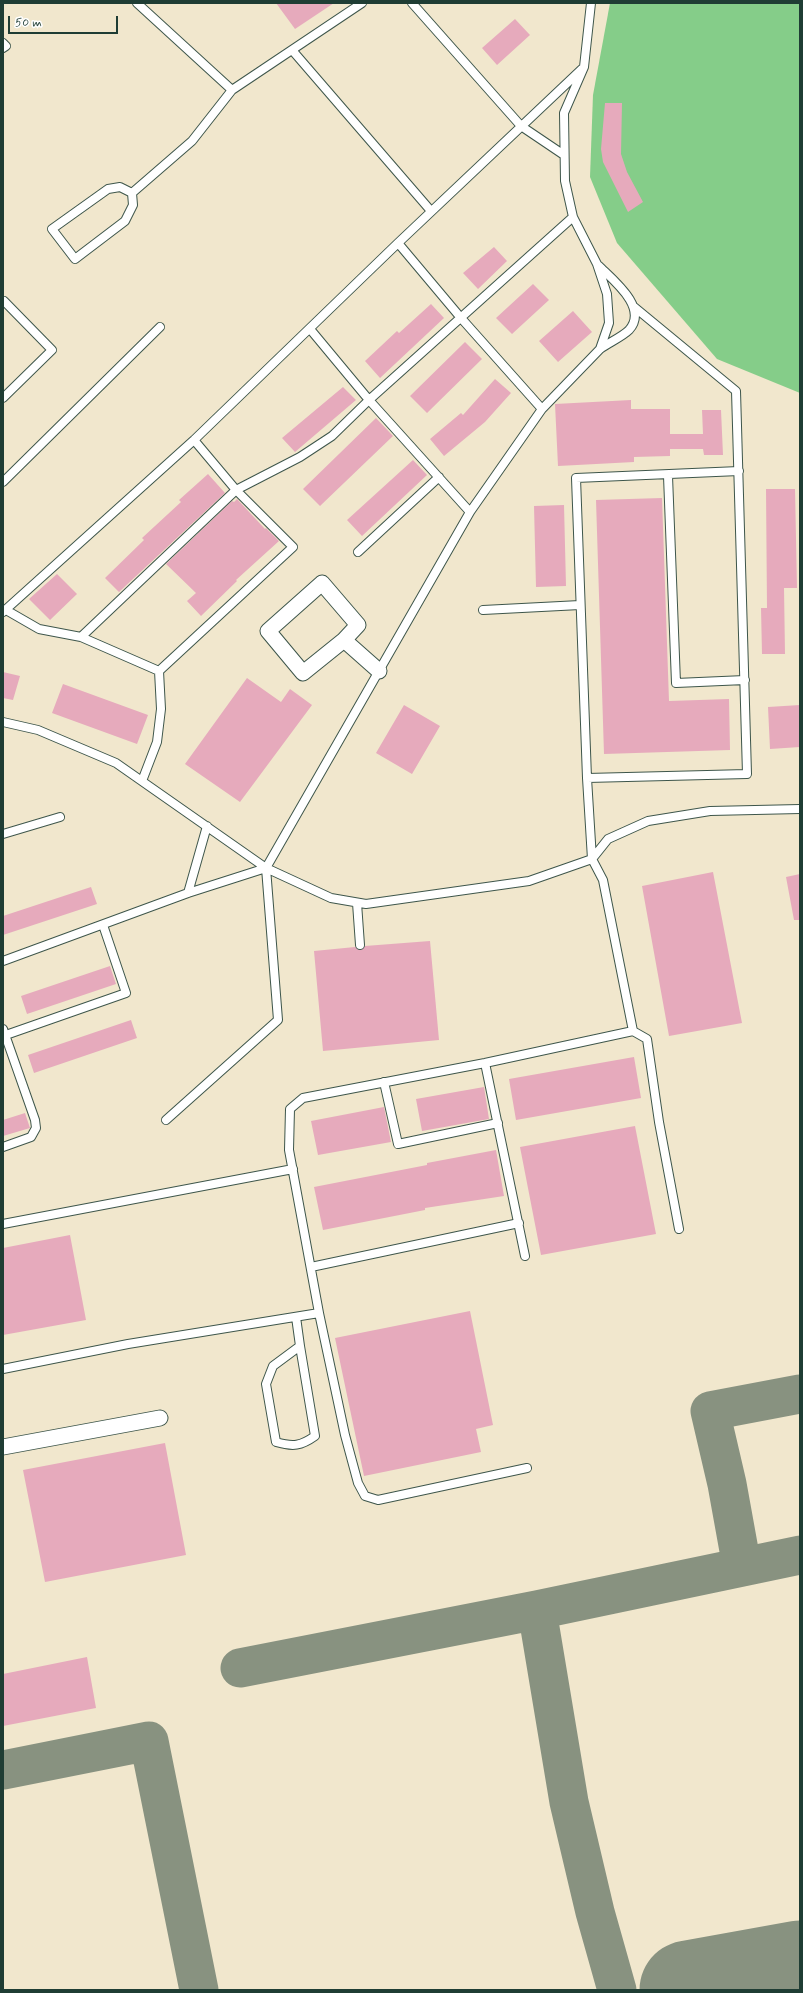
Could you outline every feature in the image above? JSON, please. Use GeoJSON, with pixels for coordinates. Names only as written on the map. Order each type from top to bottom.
{"type":"FeatureCollection","features":[{"type":"Feature","properties":{"kind":"street"},"geometry":{"type":"LineString","coordinates":[[322,583],[358,625],[344,640],[303,673],[268,631],[322,583]]}},
{"type":"Feature","properties":{"kind":"street"},"geometry":{"type":"LineString","coordinates":[[344,640],[379,671]]}},
{"type":"Feature","properties":{"kind":"street"},"geometry":{"type":"LineString","coordinates":[[3,1447],[160,1418]]}},
{"type":"Feature","properties":{"kind":"lane"},"geometry":{"type":"LineString","coordinates":[[137,3],[232,90]]}},
{"type":"Feature","properties":{"kind":"lane"},"geometry":{"type":"LineString","coordinates":[[132,193],[192,140],[232,90],[362,3]]}},
{"type":"Feature","properties":{"kind":"lane"},"geometry":{"type":"LineString","coordinates":[[412,3],[521,126],[564,155]]}},
{"type":"Feature","properties":{"kind":"lane"},"geometry":{"type":"LineString","coordinates":[[591,3],[584,67],[564,113],[564,155],[565,181],[573,217],[597,264],[607,294],[609,323],[600,349]]}},
{"type":"Feature","properties":{"kind":"lane"},"geometry":{"type":"LineString","coordinates":[[3,43],[6,46],[3,48]]}},
{"type":"Feature","properties":{"kind":"lane"},"geometry":{"type":"LineString","coordinates":[[292,50],[431,211]]}},
{"type":"Feature","properties":{"kind":"lane"},"geometry":{"type":"LineString","coordinates":[[159,671],[80,637],[39,629],[4,611],[194,440],[431,211],[584,67]]}},
{"type":"Feature","properties":{"kind":"lane"},"geometry":{"type":"LineString","coordinates":[[120,187],[132,193],[133,205],[125,221],[75,259],[52,229],[108,189],[120,187]]}},
{"type":"Feature","properties":{"kind":"lane"},"geometry":{"type":"LineString","coordinates":[[80,637],[236,490],[300,457],[332,436],[369,400],[573,217]]}},
{"type":"Feature","properties":{"kind":"lane"},"geometry":{"type":"LineString","coordinates":[[398,243],[461,318],[542,409]]}},
{"type":"Feature","properties":{"kind":"lane"},"geometry":{"type":"LineString","coordinates":[[166,1120],[278,1020],[266,868],[470,512],[542,409],[600,349],[629,330],[634,319],[633,306],[629,297],[597,264]]}},
{"type":"Feature","properties":{"kind":"lane"},"geometry":{"type":"LineString","coordinates":[[3,302],[4,301],[52,350],[3,398]]}},
{"type":"Feature","properties":{"kind":"lane"},"geometry":{"type":"LineString","coordinates":[[587,778],[747,774],[746,680],[736,391],[633,306]]}},
{"type":"Feature","properties":{"kind":"lane"},"geometry":{"type":"LineString","coordinates":[[3,482],[160,327]]}},
{"type":"Feature","properties":{"kind":"lane"},"geometry":{"type":"LineString","coordinates":[[310,329],[369,400],[470,512]]}},
{"type":"Feature","properties":{"kind":"lane"},"geometry":{"type":"LineString","coordinates":[[159,671],[293,547],[236,490],[194,440]]}},
{"type":"Feature","properties":{"kind":"lane"},"geometry":{"type":"LineString","coordinates":[[633,1031],[603,880],[592,859],[587,778],[576,478],[668,476],[739,472]]}},
{"type":"Feature","properties":{"kind":"lane"},"geometry":{"type":"LineString","coordinates":[[668,476],[676,683],[746,680]]}},
{"type":"Feature","properties":{"kind":"lane"},"geometry":{"type":"LineString","coordinates":[[358,552],[439,477]]}},
{"type":"Feature","properties":{"kind":"lane"},"geometry":{"type":"LineString","coordinates":[[484,610],[580,605]]}},
{"type":"Feature","properties":{"kind":"lane"},"geometry":{"type":"LineString","coordinates":[[142,780],[157,742],[161,709],[159,671]]}},
{"type":"Feature","properties":{"kind":"lane"},"geometry":{"type":"LineString","coordinates":[[3,722],[38,730],[116,763],[266,868],[331,898],[366,904],[529,881],[592,859],[608,839],[648,821],[710,811],[800,809]]}},
{"type":"Feature","properties":{"kind":"lane"},"geometry":{"type":"LineString","coordinates":[[3,834],[60,817]]}},
{"type":"Feature","properties":{"kind":"lane"},"geometry":{"type":"LineString","coordinates":[[188,893],[207,826]]}},
{"type":"Feature","properties":{"kind":"lane"},"geometry":{"type":"LineString","coordinates":[[3,961],[188,893],[266,868]]}},
{"type":"Feature","properties":{"kind":"lane"},"geometry":{"type":"LineString","coordinates":[[357,903],[360,945]]}},
{"type":"Feature","properties":{"kind":"lane"},"geometry":{"type":"LineString","coordinates":[[3,1146],[31,1137],[36,1128],[35,1120],[4,1033],[126,993],[103,925]]}},
{"type":"Feature","properties":{"kind":"lane"},"geometry":{"type":"LineString","coordinates":[[527,1468],[378,1500],[365,1496],[358,1483],[345,1435],[319,1313],[289,1150],[290,1109],[303,1098],[485,1063],[633,1031],[647,1039],[659,1122],[679,1229]]}},
{"type":"Feature","properties":{"kind":"lane"},"geometry":{"type":"LineString","coordinates":[[485,1063],[525,1256]]}},
{"type":"Feature","properties":{"kind":"lane"},"geometry":{"type":"LineString","coordinates":[[384,1082],[398,1144],[498,1123]]}},
{"type":"Feature","properties":{"kind":"lane"},"geometry":{"type":"LineString","coordinates":[[3,1224],[293,1169]]}},
{"type":"Feature","properties":{"kind":"lane"},"geometry":{"type":"LineString","coordinates":[[311,1267],[519,1223]]}},
{"type":"Feature","properties":{"kind":"lane"},"geometry":{"type":"LineString","coordinates":[[3,1368],[128,1344],[319,1313]]}},
{"type":"Feature","properties":{"kind":"lane"},"geometry":{"type":"LineString","coordinates":[[296,1317],[315,1436],[304,1444],[288,1446],[276,1442],[266,1384],[273,1366],[300,1346]]}},
{"type":"Feature","properties":{"kind":"green space"},"geometry":{"type":"Polygon","coordinates":[[[610,3],[800,3],[800,393],[717,359],[617,243],[590,177],[593,95],[610,3]]]}},
{"type":"Feature","properties":{"kind":"building"},"geometry":{"type":"Polygon","coordinates":[[[276,3],[334,3],[295,29],[276,3]]]}},
{"type":"Feature","properties":{"kind":"building"},"geometry":{"type":"Polygon","coordinates":[[[515,19],[530,35],[497,65],[482,48],[515,19]]]}},
{"type":"Feature","properties":{"kind":"building"},"geometry":{"type":"Polygon","coordinates":[[[605,103],[622,103],[621,154],[627,172],[643,202],[628,212],[603,162],[601,149],[605,103]]]}},
{"type":"Feature","properties":{"kind":"building"},"geometry":{"type":"Polygon","coordinates":[[[494,247],[507,261],[478,289],[463,273],[494,247]]]}},
{"type":"Feature","properties":{"kind":"building"},"geometry":{"type":"Polygon","coordinates":[[[533,284],[549,300],[512,334],[496,318],[533,284]]]}},
{"type":"Feature","properties":{"kind":"building"},"geometry":{"type":"Polygon","coordinates":[[[431,304],[444,318],[380,378],[365,361],[397,331],[399,333],[431,304]]]}},
{"type":"Feature","properties":{"kind":"building"},"geometry":{"type":"Polygon","coordinates":[[[573,311],[592,332],[558,362],[539,341],[573,311]]]}},
{"type":"Feature","properties":{"kind":"building"},"geometry":{"type":"Polygon","coordinates":[[[465,342],[482,359],[427,413],[410,396],[465,342]]]}},
{"type":"Feature","properties":{"kind":"building"},"geometry":{"type":"Polygon","coordinates":[[[495,379],[511,393],[485,422],[444,456],[430,439],[461,413],[463,415],[495,379]]]}},
{"type":"Feature","properties":{"kind":"building"},"geometry":{"type":"Polygon","coordinates":[[[343,387],[356,400],[295,452],[282,438],[343,387]]]}},
{"type":"Feature","properties":{"kind":"building"},"geometry":{"type":"Polygon","coordinates":[[[631,400],[631,409],[670,409],[670,434],[703,434],[702,410],[721,410],[723,455],[704,455],[703,449],[670,449],[670,456],[634,457],[634,462],[558,466],[555,404],[631,400]]]}},
{"type":"Feature","properties":{"kind":"building"},"geometry":{"type":"Polygon","coordinates":[[[376,418],[393,436],[320,506],[303,489],[376,418]]]}},
{"type":"Feature","properties":{"kind":"building"},"geometry":{"type":"Polygon","coordinates":[[[413,460],[427,475],[362,536],[347,520],[413,460]]]}},
{"type":"Feature","properties":{"kind":"building"},"geometry":{"type":"Polygon","coordinates":[[[208,474],[225,493],[119,592],[105,578],[144,540],[142,538],[181,502],[179,500],[208,474]]]}},
{"type":"Feature","properties":{"kind":"building"},"geometry":{"type":"Polygon","coordinates":[[[766,489],[795,489],[797,588],[784,588],[785,654],[762,654],[761,608],[767,608],[766,489]]]}},
{"type":"Feature","properties":{"kind":"building"},"geometry":{"type":"Polygon","coordinates":[[[662,498],[669,701],[729,699],[730,750],[604,754],[596,500],[662,498]]]}},
{"type":"Feature","properties":{"kind":"building"},"geometry":{"type":"Polygon","coordinates":[[[237,499],[265,529],[266,528],[279,541],[236,580],[237,581],[201,616],[187,601],[196,593],[166,564],[232,501],[234,502],[237,499]]]}},
{"type":"Feature","properties":{"kind":"building"},"geometry":{"type":"Polygon","coordinates":[[[564,505],[566,586],[536,587],[534,506],[564,505]]]}},
{"type":"Feature","properties":{"kind":"building"},"geometry":{"type":"Polygon","coordinates":[[[57,574],[77,594],[50,620],[29,599],[57,574]]]}},
{"type":"Feature","properties":{"kind":"building"},"geometry":{"type":"Polygon","coordinates":[[[3,672],[20,676],[13,700],[3,698],[3,672]]]}},
{"type":"Feature","properties":{"kind":"building"},"geometry":{"type":"Polygon","coordinates":[[[247,678],[281,702],[290,689],[312,705],[240,802],[185,764],[247,678]]]}},
{"type":"Feature","properties":{"kind":"building"},"geometry":{"type":"Polygon","coordinates":[[[63,684],[148,715],[137,744],[52,713],[63,684]]]}},
{"type":"Feature","properties":{"kind":"building"},"geometry":{"type":"Polygon","coordinates":[[[404,705],[440,726],[412,774],[376,753],[404,705]]]}},
{"type":"Feature","properties":{"kind":"building"},"geometry":{"type":"Polygon","coordinates":[[[800,705],[800,747],[770,749],[768,707],[800,705]]]}},
{"type":"Feature","properties":{"kind":"building"},"geometry":{"type":"Polygon","coordinates":[[[713,872],[742,1023],[669,1036],[642,886],[713,872]]]}},
{"type":"Feature","properties":{"kind":"building"},"geometry":{"type":"Polygon","coordinates":[[[800,874],[800,920],[794,920],[786,877],[800,874]]]}},
{"type":"Feature","properties":{"kind":"building"},"geometry":{"type":"Polygon","coordinates":[[[91,887],[97,904],[3,935],[3,916],[91,887]]]}},
{"type":"Feature","properties":{"kind":"building"},"geometry":{"type":"Polygon","coordinates":[[[430,941],[439,1040],[323,1051],[314,951],[355,947],[361,950],[365,946],[430,941]]]}},
{"type":"Feature","properties":{"kind":"building"},"geometry":{"type":"Polygon","coordinates":[[[110,966],[116,984],[27,1014],[21,996],[110,966]]]}},
{"type":"Feature","properties":{"kind":"building"},"geometry":{"type":"Polygon","coordinates":[[[131,1020],[137,1038],[34,1073],[28,1055],[131,1020]]]}},
{"type":"Feature","properties":{"kind":"building"},"geometry":{"type":"Polygon","coordinates":[[[634,1057],[641,1098],[516,1120],[509,1079],[634,1057]]]}},
{"type":"Feature","properties":{"kind":"building"},"geometry":{"type":"Polygon","coordinates":[[[484,1087],[489,1119],[422,1131],[416,1099],[484,1087]]]}},
{"type":"Feature","properties":{"kind":"building"},"geometry":{"type":"Polygon","coordinates":[[[384,1107],[391,1142],[318,1155],[311,1121],[384,1107]]]}},
{"type":"Feature","properties":{"kind":"building"},"geometry":{"type":"Polygon","coordinates":[[[25,1113],[30,1128],[3,1136],[3,1120],[25,1113]]]}},
{"type":"Feature","properties":{"kind":"building"},"geometry":{"type":"Polygon","coordinates":[[[635,1126],[656,1234],[541,1255],[520,1147],[635,1126]]]}},
{"type":"Feature","properties":{"kind":"building"},"geometry":{"type":"Polygon","coordinates":[[[496,1150],[504,1196],[425,1208],[425,1210],[323,1230],[314,1187],[496,1150]]]}},
{"type":"Feature","properties":{"kind":"building"},"geometry":{"type":"Polygon","coordinates":[[[70,1235],[86,1320],[3,1335],[3,1248],[70,1235]]]}},
{"type":"Feature","properties":{"kind":"building"},"geometry":{"type":"Polygon","coordinates":[[[470,1311],[493,1425],[476,1429],[481,1452],[364,1476],[335,1338],[470,1311]]]}},
{"type":"Feature","properties":{"kind":"building"},"geometry":{"type":"Polygon","coordinates":[[[165,1443],[186,1555],[45,1582],[23,1470],[165,1443]]]}},
{"type":"Feature","properties":{"kind":"building"},"geometry":{"type":"Polygon","coordinates":[[[87,1657],[96,1708],[3,1726],[3,1674],[87,1657]]]}},
{"type":"Feature","properties":{"kind":"taxiway"},"geometry":{"type":"LineString","coordinates":[[742,1567],[727,1484],[710,1411],[800,1394]]}},
{"type":"Feature","properties":{"kind":"taxiway"},"geometry":{"type":"LineString","coordinates":[[240,1668],[537,1610],[800,1555]]}},
{"type":"Feature","properties":{"kind":"taxiway"},"geometry":{"type":"LineString","coordinates":[[537,1610],[569,1802],[595,1912],[617,1990]]}},
{"type":"Feature","properties":{"kind":"taxiway"},"geometry":{"type":"LineString","coordinates":[[3,1770],[149,1741],[199,1990]]}},
{"type":"Feature","properties":{"kind":"runway"},"geometry":{"type":"LineString","coordinates":[[689,1990],[800,1970]]}}]}
